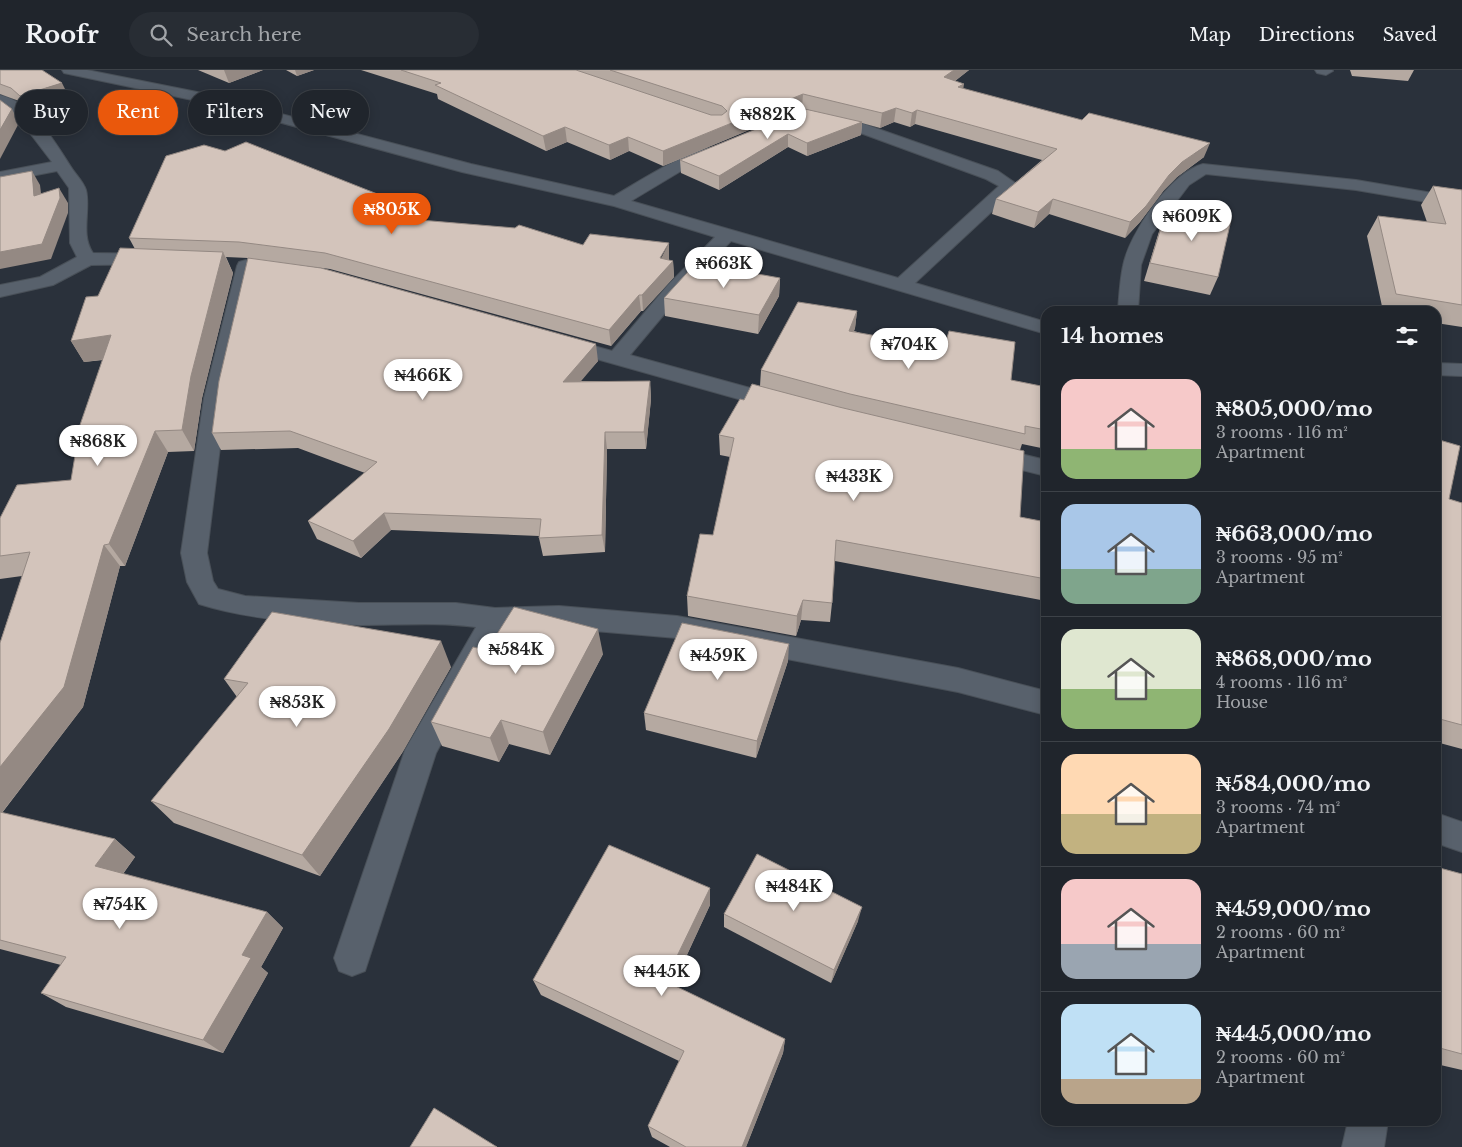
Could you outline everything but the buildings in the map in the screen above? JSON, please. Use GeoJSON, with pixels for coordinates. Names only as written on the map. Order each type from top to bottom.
{"type":"FeatureCollection","features":[{"type":"Feature","properties":{"kind":"street"},"geometry":{"type":"LineString","coordinates":[[69,70],[218,101],[412,155],[559,191],[616,202],[726,236],[1041,327]]}},
{"type":"Feature","properties":{"kind":"street"},"geometry":{"type":"LineString","coordinates":[[1322,70],[1326,71]]}},
{"type":"Feature","properties":{"kind":"street"},"geometry":{"type":"LineString","coordinates":[[0,99],[13,106],[33,124],[77,189],[80,244],[82,252],[88,258]]}},
{"type":"Feature","properties":{"kind":"street"},"geometry":{"type":"LineString","coordinates":[[813,117],[859,127],[992,175],[1010,185],[901,286]]}},
{"type":"Feature","properties":{"kind":"street"},"geometry":{"type":"LineString","coordinates":[[616,202],[680,165],[733,143]]}},
{"type":"Feature","properties":{"kind":"street"},"geometry":{"type":"LineString","coordinates":[[0,177],[62,165]]}},
{"type":"Feature","properties":{"kind":"street"},"geometry":{"type":"LineString","coordinates":[[1128,306],[1132,265],[1143,233],[1183,181],[1204,169],[1356,185],[1462,202]]}},
{"type":"Feature","properties":{"kind":"street"},"geometry":{"type":"LineString","coordinates":[[617,358],[675,289],[726,236]]}},
{"type":"Feature","properties":{"kind":"street"},"geometry":{"type":"LineString","coordinates":[[0,291],[46,281],[88,258],[173,261]]}},
{"type":"Feature","properties":{"kind":"street"},"geometry":{"type":"LineString","coordinates":[[246,266],[215,398],[194,553],[200,582],[210,597],[245,606],[359,614],[456,614],[494,619],[559,617],[677,627],[958,680],[1041,702]]}},
{"type":"Feature","properties":{"kind":"street"},"geometry":{"type":"LineString","coordinates":[[540,337],[798,408]]}},
{"type":"Feature","properties":{"kind":"street"},"geometry":{"type":"LineString","coordinates":[[1441,369],[1462,370]]}},
{"type":"Feature","properties":{"kind":"street"},"geometry":{"type":"LineString","coordinates":[[970,450],[1041,467]]}},
{"type":"Feature","properties":{"kind":"street"},"geometry":{"type":"LineString","coordinates":[[352,958],[421,750],[494,619]]}},
{"type":"Feature","properties":{"kind":"street"},"geometry":{"type":"LineString","coordinates":[[1441,830],[1462,837]]}},
{"type":"Feature","properties":{"kind":"street"},"geometry":{"type":"LineString","coordinates":[[1363,1147],[1367,1126]]}}]}
